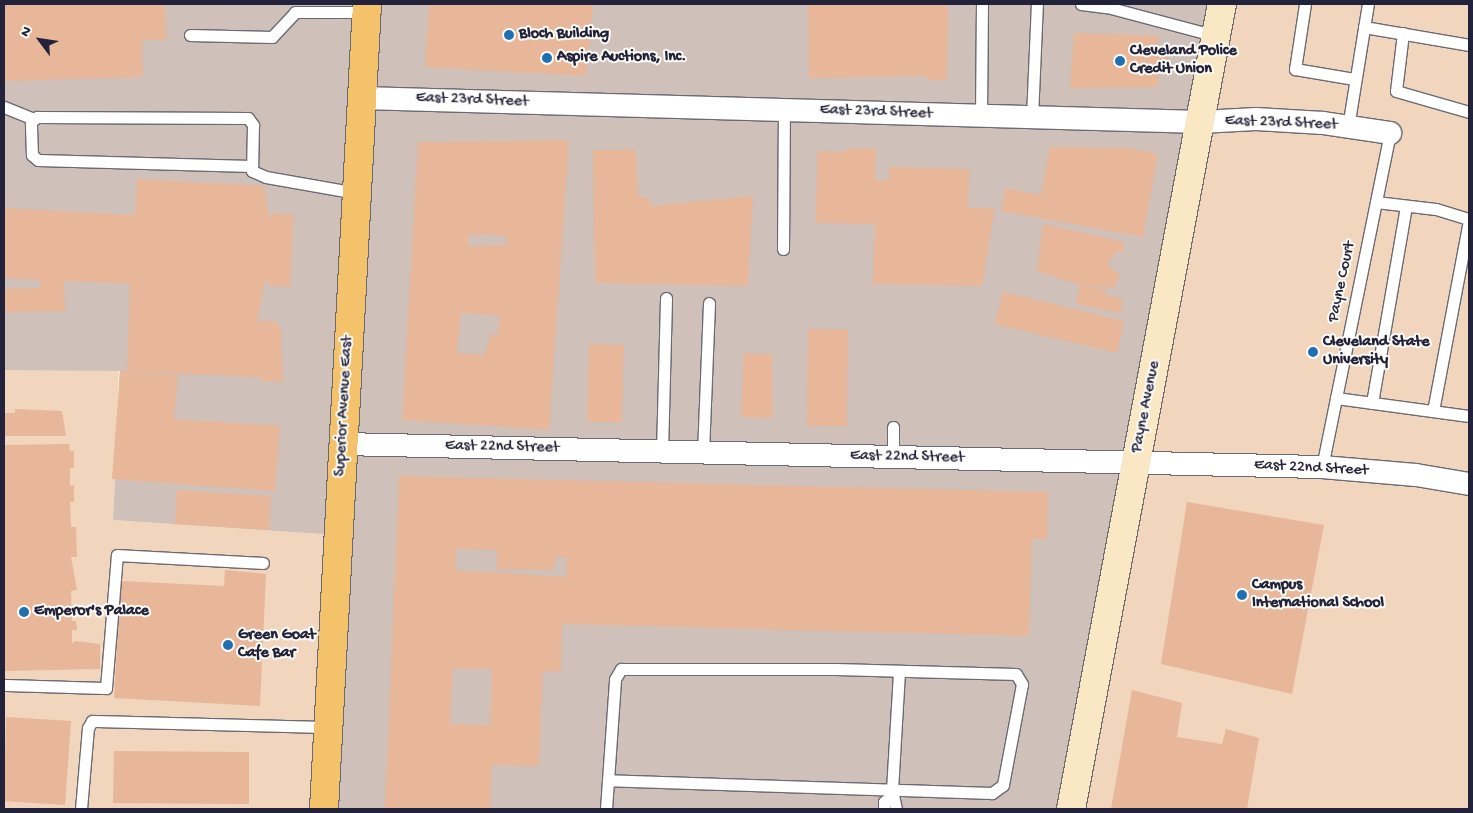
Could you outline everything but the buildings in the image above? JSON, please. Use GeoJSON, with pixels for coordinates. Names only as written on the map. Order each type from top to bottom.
{"type":"FeatureCollection","features":[{"type":"Feature","properties":{"kind":"main road","name":"Superior Avenue East"},"geometry":{"type":"LineString","coordinates":[[324,809],[366,8]]}},
{"type":"Feature","properties":{"kind":"street","name":"Payne Avenue"},"geometry":{"type":"LineString","coordinates":[[1071,809],[1222,4]]}},
{"type":"Feature","properties":{"kind":"street","name":"East 23rd Street"},"geometry":{"type":"LineString","coordinates":[[362,98],[1201,122],[1256,119],[1348,127],[1390,133]]}},
{"type":"Feature","properties":{"kind":"street","name":"East 22nd Street"},"geometry":{"type":"LineString","coordinates":[[343,444],[1322,467],[1416,474],[1469,484]]}},
{"type":"Feature","properties":{"kind":"lane"},"geometry":{"type":"LineString","coordinates":[[981,116],[982,4]]}},
{"type":"Feature","properties":{"kind":"lane"},"geometry":{"type":"LineString","coordinates":[[1032,117],[1037,4]]}},
{"type":"Feature","properties":{"kind":"lane"},"geometry":{"type":"LineString","coordinates":[[1081,4],[1107,7],[1216,36]]}},
{"type":"Feature","properties":{"kind":"lane"},"geometry":{"type":"LineString","coordinates":[[1306,4],[1295,69],[1354,79]]}},
{"type":"Feature","properties":{"kind":"lane"},"geometry":{"type":"LineString","coordinates":[[1348,127],[1354,79],[1368,4]]}},
{"type":"Feature","properties":{"kind":"lane"},"geometry":{"type":"LineString","coordinates":[[190,34],[272,37],[295,12],[366,8]]}},
{"type":"Feature","properties":{"kind":"lane"},"geometry":{"type":"LineString","coordinates":[[1364,27],[1469,45]]}},
{"type":"Feature","properties":{"kind":"lane"},"geometry":{"type":"LineString","coordinates":[[1403,33],[1396,91],[1469,112]]}},
{"type":"Feature","properties":{"kind":"lane"},"geometry":{"type":"LineString","coordinates":[[4,107],[33,120],[248,118],[253,125],[251,166]]}},
{"type":"Feature","properties":{"kind":"lane"},"geometry":{"type":"LineString","coordinates":[[782,249],[784,110]]}},
{"type":"Feature","properties":{"kind":"lane"},"geometry":{"type":"LineString","coordinates":[[33,120],[32,155],[38,160],[251,166],[266,177],[357,193]]}},
{"type":"Feature","properties":{"kind":"lane","name":"Payne Court"},"geometry":{"type":"LineString","coordinates":[[1322,467],[1390,133]]}},
{"type":"Feature","properties":{"kind":"lane"},"geometry":{"type":"LineString","coordinates":[[1376,202],[1436,210],[1469,220],[1433,411]]}},
{"type":"Feature","properties":{"kind":"lane"},"geometry":{"type":"LineString","coordinates":[[1372,403],[1406,206]]}},
{"type":"Feature","properties":{"kind":"lane"},"geometry":{"type":"LineString","coordinates":[[662,452],[666,298]]}},
{"type":"Feature","properties":{"kind":"lane"},"geometry":{"type":"LineString","coordinates":[[704,453],[709,302]]}},
{"type":"Feature","properties":{"kind":"lane"},"geometry":{"type":"LineString","coordinates":[[1336,398],[1469,416]]}},
{"type":"Feature","properties":{"kind":"lane"},"geometry":{"type":"LineString","coordinates":[[893,427],[893,458]]}},
{"type":"Feature","properties":{"kind":"lane"},"geometry":{"type":"LineString","coordinates":[[4,685],[106,688],[117,555],[263,563]]}},
{"type":"Feature","properties":{"kind":"lane"},"geometry":{"type":"LineString","coordinates":[[606,809],[614,679],[621,669],[899,671],[1016,674],[1022,684],[1003,785],[992,793],[892,793],[608,780]]}},
{"type":"Feature","properties":{"kind":"lane"},"geometry":{"type":"LineString","coordinates":[[896,809],[897,802],[892,793],[899,671]]}},
{"type":"Feature","properties":{"kind":"lane"},"geometry":{"type":"LineString","coordinates":[[81,809],[88,728],[92,722],[328,727]]}},
{"type":"Feature","properties":{"kind":"lane"},"geometry":{"type":"LineString","coordinates":[[884,809],[884,802],[892,793]]}},
{"type":"Feature","properties":{"kind":"shaded area"},"geometry":{"type":"Polygon","coordinates":[[[4,4],[1222,4],[1071,809],[324,809],[338,535],[113,520],[120,371],[4,370],[4,4]]]}},
{"type":"Feature","properties":{"kind":"shaded area","name":"Cleveland State University"},"geometry":{"type":"Polygon","coordinates":[[[1222,4],[1469,4],[1469,809],[1071,809],[1222,4]]]}},
{"type":"Feature","properties":{"kind":"shaded area"},"geometry":{"type":"Polygon","coordinates":[[[119,364],[113,520],[338,535],[324,809],[4,809],[4,368],[119,364]]]}},
{"type":"Feature","properties":{"kind":"place","name":"Bloch Building"},"geometry":{"type":"Point","coordinates":[509,35]}},
{"type":"Feature","properties":{"kind":"place","name":"Aspire Auctions, Inc."},"geometry":{"type":"Point","coordinates":[547,58]}},
{"type":"Feature","properties":{"kind":"place","name":"Cleveland Police Credit Union"},"geometry":{"type":"Point","coordinates":[1120,61]}},
{"type":"Feature","properties":{"kind":"place","name":"Cleveland State University"},"geometry":{"type":"Point","coordinates":[1313,352]}},
{"type":"Feature","properties":{"kind":"place","name":"Campus International School"},"geometry":{"type":"Point","coordinates":[1242,595]}},
{"type":"Feature","properties":{"kind":"place","name":"Emperor's Palace"},"geometry":{"type":"Point","coordinates":[24,612]}},
{"type":"Feature","properties":{"kind":"place","name":"Green Goat Cafe Bar"},"geometry":{"type":"Point","coordinates":[228,645]}}]}
